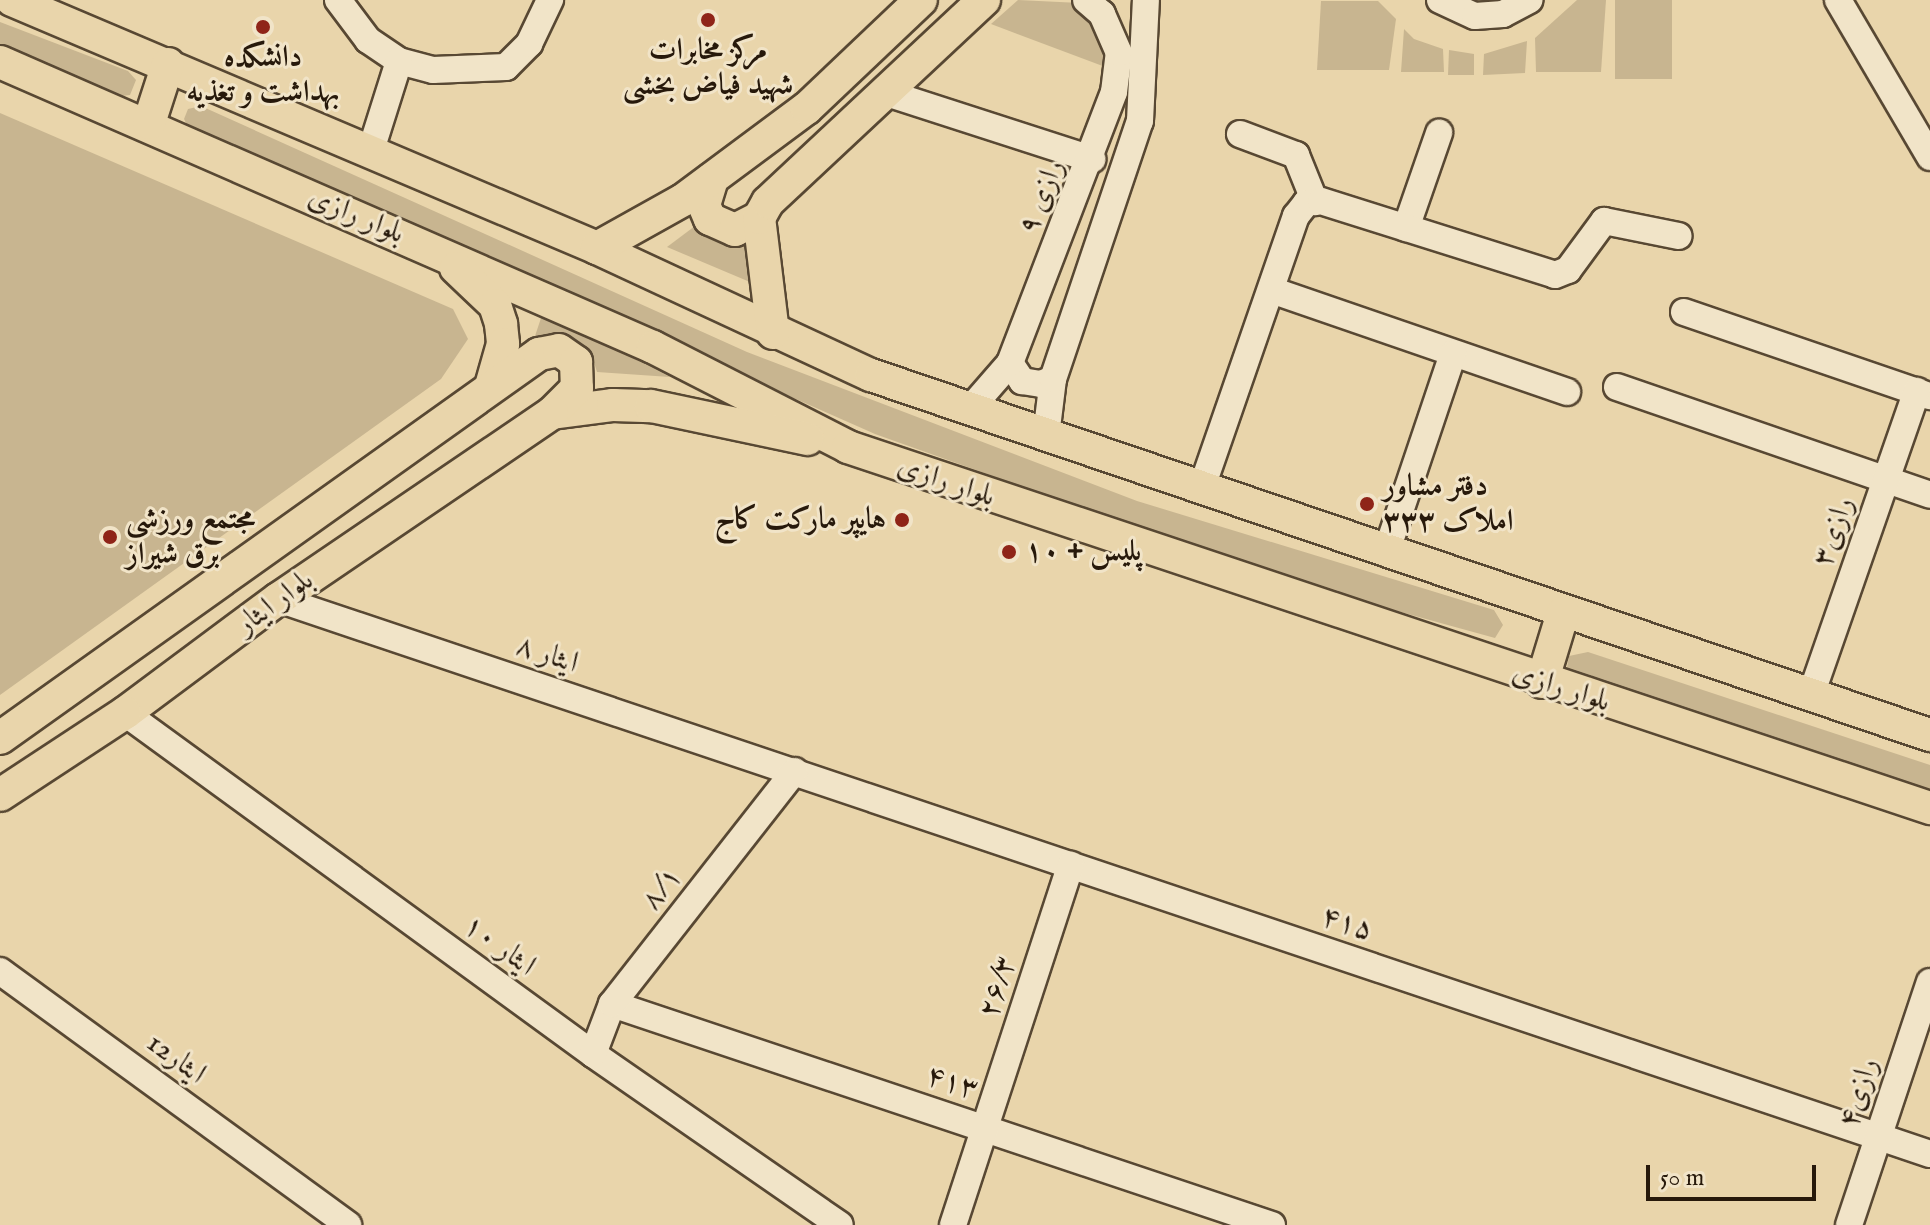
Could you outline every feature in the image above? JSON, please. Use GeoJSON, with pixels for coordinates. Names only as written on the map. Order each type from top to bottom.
{"type":"FeatureCollection","features":[{"type":"Feature","properties":{"kind":"main road"},"geometry":{"type":"LineString","coordinates":[[12,0],[597,248],[773,333],[970,409],[1386,553],[1930,735]]}},
{"type":"Feature","properties":{"kind":"main road"},"geometry":{"type":"LineString","coordinates":[[597,248],[712,179],[807,108],[921,0]]}},
{"type":"Feature","properties":{"kind":"main road"},"geometry":{"type":"LineString","coordinates":[[712,179],[704,205],[710,219],[735,230],[759,218],[768,202],[984,0]]}},
{"type":"Feature","properties":{"kind":"main road","name":"بلوار رازی"},"geometry":{"type":"LineString","coordinates":[[0,62],[149,123],[653,347],[848,447],[1542,682],[1930,808]]}},
{"type":"Feature","properties":{"kind":"main road"},"geometry":{"type":"LineString","coordinates":[[149,123],[168,64]]}},
{"type":"Feature","properties":{"kind":"main road"},"geometry":{"type":"LineString","coordinates":[[759,218],[773,333]]}},
{"type":"Feature","properties":{"kind":"main road"},"geometry":{"type":"LineString","coordinates":[[436,250],[495,305],[503,344],[491,386]]}},
{"type":"Feature","properties":{"kind":"main road","name":"بلوار ایثار"},"geometry":{"type":"LineString","coordinates":[[0,738],[491,386],[548,349],[569,354],[579,370],[577,388],[552,413],[278,599],[125,713],[0,795]]}},
{"type":"Feature","properties":{"kind":"main road"},"geometry":{"type":"LineString","coordinates":[[552,413],[651,406],[848,447]]}},
{"type":"Feature","properties":{"kind":"main road"},"geometry":{"type":"LineString","coordinates":[[1542,682],[1563,613]]}},
{"type":"Feature","properties":{"kind":"street"},"geometry":{"type":"LineString","coordinates":[[338,0],[368,40],[399,61],[433,70],[506,67],[529,44],[550,0]]}},
{"type":"Feature","properties":{"kind":"street","name":"رازی ۹"},"geometry":{"type":"LineString","coordinates":[[1046,436],[1053,379],[1140,121],[1130,78],[1112,32],[1086,0]]}},
{"type":"Feature","properties":{"kind":"street","name":"رازی ۹"},"geometry":{"type":"LineString","coordinates":[[970,409],[1010,363],[1092,159],[1130,78],[1146,0]]}},
{"type":"Feature","properties":{"kind":"street"},"geometry":{"type":"LineString","coordinates":[[1440,0],[1475,16],[1503,14],[1529,0]]}},
{"type":"Feature","properties":{"kind":"street"},"geometry":{"type":"LineString","coordinates":[[1838,0],[1929,153]]}},
{"type":"Feature","properties":{"kind":"street"},"geometry":{"type":"LineString","coordinates":[[371,150],[399,61]]}},
{"type":"Feature","properties":{"kind":"street"},"geometry":{"type":"LineString","coordinates":[[884,92],[1092,159]]}},
{"type":"Feature","properties":{"kind":"street"},"geometry":{"type":"LineString","coordinates":[[1406,228],[1439,133]]}},
{"type":"Feature","properties":{"kind":"street"},"geometry":{"type":"LineString","coordinates":[[1240,134],[1296,155],[1315,202]]}},
{"type":"Feature","properties":{"kind":"street"},"geometry":{"type":"LineString","coordinates":[[1201,490],[1274,291],[1296,216],[1306,203],[1315,202],[1406,228],[1555,275],[1568,270],[1604,221],[1679,236]]}},
{"type":"Feature","properties":{"kind":"street"},"geometry":{"type":"LineString","coordinates":[[1274,291],[1567,392]]}},
{"type":"Feature","properties":{"kind":"street"},"geometry":{"type":"LineString","coordinates":[[1684,312],[1924,393]]}},
{"type":"Feature","properties":{"kind":"street"},"geometry":{"type":"LineString","coordinates":[[1386,553],[1453,354]]}},
{"type":"Feature","properties":{"kind":"street"},"geometry":{"type":"LineString","coordinates":[[1010,363],[1022,381],[1041,384],[1053,379]]}},
{"type":"Feature","properties":{"kind":"street"},"geometry":{"type":"LineString","coordinates":[[1617,387],[1930,495]]}},
{"type":"Feature","properties":{"kind":"street","name":"رازی۳"},"geometry":{"type":"LineString","coordinates":[[1811,695],[1886,479],[1924,393]]}},
{"type":"Feature","properties":{"kind":"street","name":"ایثار ۸"},"geometry":{"type":"LineString","coordinates":[[278,599],[795,771]]}},
{"type":"Feature","properties":{"kind":"street","name":"ایثار ۱۰"},"geometry":{"type":"LineString","coordinates":[[125,713],[593,1054],[840,1225]]}},
{"type":"Feature","properties":{"kind":"street","name":"۴۱۵"},"geometry":{"type":"LineString","coordinates":[[795,771],[1930,1154]]}},
{"type":"Feature","properties":{"kind":"street","name":"۸/۱"},"geometry":{"type":"LineString","coordinates":[[593,1054],[612,1004],[795,771]]}},
{"type":"Feature","properties":{"kind":"street","name":"۲۶/۳"},"geometry":{"type":"LineString","coordinates":[[953,1225],[1071,865]]}},
{"type":"Feature","properties":{"kind":"street","name":"ایثار12"},"geometry":{"type":"LineString","coordinates":[[0,971],[348,1225]]}},
{"type":"Feature","properties":{"kind":"street","name":"رازی۴"},"geometry":{"type":"LineString","coordinates":[[1849,1225],[1930,982]]}},
{"type":"Feature","properties":{"kind":"street","name":"۴۱۳"},"geometry":{"type":"LineString","coordinates":[[612,1004],[1272,1225]]}},
{"type":"Feature","properties":{"kind":"shaded area"},"geometry":{"type":"Polygon","coordinates":[[[1018,0],[1080,3],[1101,28],[1108,68],[991,24],[1018,0]]]}},
{"type":"Feature","properties":{"kind":"shaded area"},"geometry":{"type":"Polygon","coordinates":[[[1577,0],[1606,0],[1601,72],[1536,72],[1535,38],[1577,0]]]}},
{"type":"Feature","properties":{"kind":"shaded area"},"geometry":{"type":"Polygon","coordinates":[[[1615,0],[1672,0],[1672,79],[1615,79],[1615,0]]]}},
{"type":"Feature","properties":{"kind":"shaded area"},"geometry":{"type":"Polygon","coordinates":[[[1321,1],[1378,1],[1396,19],[1389,70],[1317,70],[1321,1]]]}},
{"type":"Feature","properties":{"kind":"shaded area"},"geometry":{"type":"Polygon","coordinates":[[[0,22],[128,71],[136,80],[130,95],[113,97],[0,48],[0,22]]]}},
{"type":"Feature","properties":{"kind":"shaded area"},"geometry":{"type":"Polygon","coordinates":[[[1404,29],[1414,39],[1443,49],[1444,72],[1401,72],[1404,29]]]}},
{"type":"Feature","properties":{"kind":"shaded area"},"geometry":{"type":"Polygon","coordinates":[[[1527,41],[1525,73],[1483,75],[1484,54],[1527,41]]]}},
{"type":"Feature","properties":{"kind":"shaded area"},"geometry":{"type":"Polygon","coordinates":[[[1449,50],[1474,54],[1474,75],[1448,75],[1449,50]]]}},
{"type":"Feature","properties":{"kind":"shaded area"},"geometry":{"type":"Polygon","coordinates":[[[201,106],[747,352],[1137,501],[1494,610],[1503,625],[1495,638],[1281,579],[875,434],[190,131],[184,119],[188,109],[201,106]]]}},
{"type":"Feature","properties":{"kind":"shaded area","name":"مجتمع ورزشی برق شیراز"},"geometry":{"type":"Polygon","coordinates":[[[0,113],[453,309],[468,339],[441,379],[0,695],[0,113]]]}},
{"type":"Feature","properties":{"kind":"shaded area"},"geometry":{"type":"Polygon","coordinates":[[[703,220],[755,241],[757,285],[667,247],[703,220]]]}},
{"type":"Feature","properties":{"kind":"shaded area"},"geometry":{"type":"Polygon","coordinates":[[[543,312],[670,377],[597,372],[590,350],[568,336],[535,336],[543,312]]]}},
{"type":"Feature","properties":{"kind":"shaded area"},"geometry":{"type":"Polygon","coordinates":[[[1588,652],[1930,765],[1930,795],[1566,673],[1569,656],[1588,652]]]}},
{"type":"Feature","properties":{"kind":"place","name":"مرکز مخابرات شهید فیاض بخشی"},"geometry":{"type":"Point","coordinates":[708,20]}},
{"type":"Feature","properties":{"kind":"place","name":"دانشکده بهداشت و تغذیه"},"geometry":{"type":"Point","coordinates":[263,27]}},
{"type":"Feature","properties":{"kind":"place","name":"دفتر مشاور املاک ۳۳۳"},"geometry":{"type":"Point","coordinates":[1367,504]}},
{"type":"Feature","properties":{"kind":"place","name":"هایپر مارکت کاج"},"geometry":{"type":"Point","coordinates":[902,520]}},
{"type":"Feature","properties":{"kind":"place","name":"مجتمع ورزشی برق شیراز"},"geometry":{"type":"Point","coordinates":[110,537]}},
{"type":"Feature","properties":{"kind":"place","name":"پلیس + ۱۰"},"geometry":{"type":"Point","coordinates":[1009,552]}}]}
